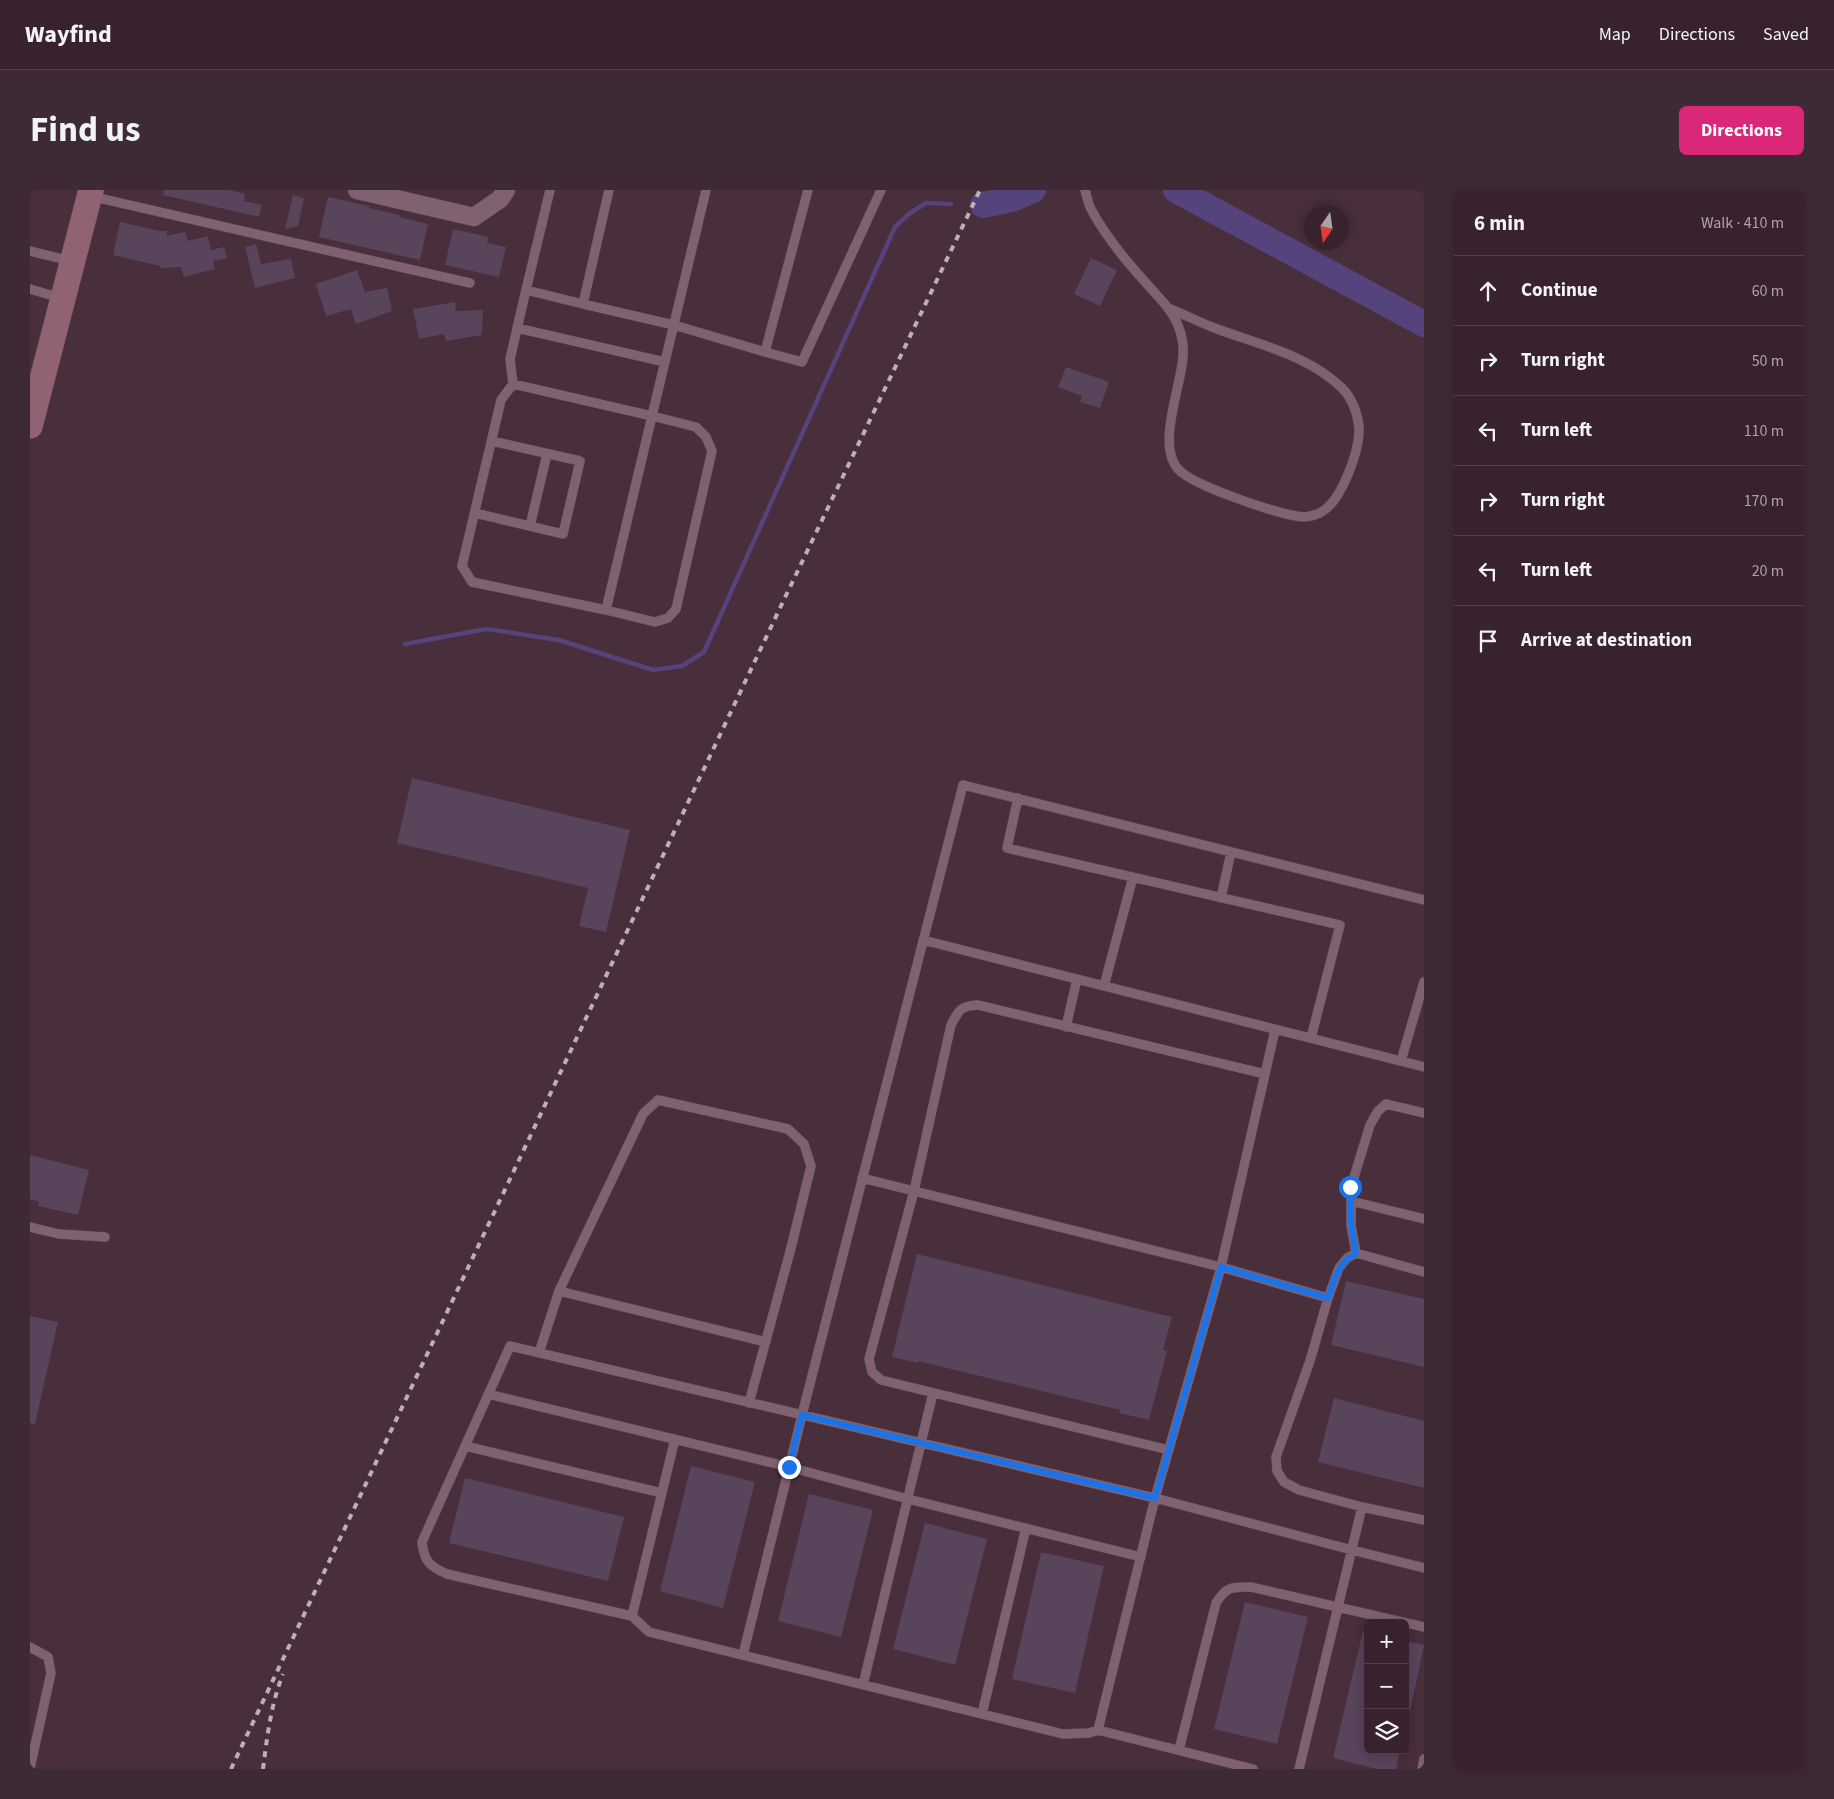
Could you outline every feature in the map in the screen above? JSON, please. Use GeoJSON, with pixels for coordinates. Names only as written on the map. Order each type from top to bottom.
{"type":"FeatureCollection","features":[{"type":"Feature","properties":{"kind":"street"},"geometry":{"type":"LineString","coordinates":[[357,190],[474,217],[500,198],[506,190]]}},
{"type":"Feature","properties":{"kind":"street"},"geometry":{"type":"LineString","coordinates":[[30,426],[91,193]]}},
{"type":"Feature","properties":{"kind":"lane"},"geometry":{"type":"LineString","coordinates":[[513,384],[696,427],[706,437],[712,451],[676,609],[668,618],[655,622],[472,582],[462,566],[502,400],[513,384],[510,359],[550,190]]}},
{"type":"Feature","properties":{"kind":"lane"},"geometry":{"type":"LineString","coordinates":[[583,304],[610,190]]}},
{"type":"Feature","properties":{"kind":"lane"},"geometry":{"type":"LineString","coordinates":[[606,610],[706,190]]}},
{"type":"Feature","properties":{"kind":"lane"},"geometry":{"type":"LineString","coordinates":[[765,352],[808,190]]}},
{"type":"Feature","properties":{"kind":"lane"},"geometry":{"type":"LineString","coordinates":[[526,290],[674,325],[802,362],[881,190]]}},
{"type":"Feature","properties":{"kind":"lane"},"geometry":{"type":"LineString","coordinates":[[1085,190],[1089,208],[1105,232],[1130,265],[1168,308],[1179,328],[1184,355],[1174,398],[1170,432],[1170,455],[1178,469],[1198,484],[1278,512],[1306,517],[1323,511],[1335,499],[1348,475],[1356,448],[1359,428],[1354,406],[1343,389],[1317,368],[1267,346],[1212,327],[1168,308]]}},
{"type":"Feature","properties":{"kind":"lane"},"geometry":{"type":"LineString","coordinates":[[91,193],[470,283]]}},
{"type":"Feature","properties":{"kind":"lane"},"geometry":{"type":"LineString","coordinates":[[30,250],[73,261]]}},
{"type":"Feature","properties":{"kind":"lane"},"geometry":{"type":"LineString","coordinates":[[30,289],[63,299]]}},
{"type":"Feature","properties":{"kind":"lane"},"geometry":{"type":"LineString","coordinates":[[517,328],[665,362]]}},
{"type":"Feature","properties":{"kind":"lane"},"geometry":{"type":"LineString","coordinates":[[474,513],[563,534],[580,462],[492,441]]}},
{"type":"Feature","properties":{"kind":"lane"},"geometry":{"type":"LineString","coordinates":[[530,526],[547,454]]}},
{"type":"Feature","properties":{"kind":"lane"},"geometry":{"type":"LineString","coordinates":[[743,1655],[802,1415],[963,785],[1424,900]]}},
{"type":"Feature","properties":{"kind":"lane"},"geometry":{"type":"LineString","coordinates":[[1018,798],[1006,848],[1340,926],[1311,1038]]}},
{"type":"Feature","properties":{"kind":"lane"},"geometry":{"type":"LineString","coordinates":[[1220,898],[1231,852]]}},
{"type":"Feature","properties":{"kind":"lane"},"geometry":{"type":"LineString","coordinates":[[1104,986],[1133,877]]}},
{"type":"Feature","properties":{"kind":"lane"},"geometry":{"type":"LineString","coordinates":[[923,940],[1424,1067]]}},
{"type":"Feature","properties":{"kind":"lane"},"geometry":{"type":"LineString","coordinates":[[1066,1026],[1077,979]]}},
{"type":"Feature","properties":{"kind":"lane"},"geometry":{"type":"LineString","coordinates":[[1401,1061],[1424,982]]}},
{"type":"Feature","properties":{"kind":"lane"},"geometry":{"type":"LineString","coordinates":[[1169,1450],[881,1380],[872,1372],[869,1359],[914,1191],[951,1025],[957,1012],[965,1005],[978,1005],[1265,1074]]}},
{"type":"Feature","properties":{"kind":"lane"},"geometry":{"type":"LineString","coordinates":[[1098,1730],[1155,1498],[1221,1267],[1276,1030]]}},
{"type":"Feature","properties":{"kind":"lane"},"geometry":{"type":"LineString","coordinates":[[540,1353],[559,1291],[643,1114],[658,1100],[788,1129],[804,1144],[811,1166],[749,1402]]}},
{"type":"Feature","properties":{"kind":"lane"},"geometry":{"type":"LineString","coordinates":[[1356,1253],[1351,1225],[1350,1187],[1370,1125],[1378,1111],[1386,1104],[1424,1113]]}},
{"type":"Feature","properties":{"kind":"lane"},"geometry":{"type":"LineString","coordinates":[[862,1178],[1221,1267],[1328,1298]]}},
{"type":"Feature","properties":{"kind":"lane"},"geometry":{"type":"LineString","coordinates":[[1351,1201],[1424,1219]]}},
{"type":"Feature","properties":{"kind":"lane"},"geometry":{"type":"LineString","coordinates":[[30,1227],[59,1234],[105,1237]]}},
{"type":"Feature","properties":{"kind":"lane"},"geometry":{"type":"LineString","coordinates":[[1424,1272],[1356,1253],[1347,1258],[1339,1268],[1328,1298],[1310,1361],[1276,1457],[1277,1471],[1284,1482],[1299,1490],[1362,1507],[1424,1520]]}},
{"type":"Feature","properties":{"kind":"lane"},"geometry":{"type":"LineString","coordinates":[[559,1291],[766,1342]]}},
{"type":"Feature","properties":{"kind":"lane"},"geometry":{"type":"LineString","coordinates":[[1253,1769],[1098,1730],[1089,1733],[1063,1734],[650,1632],[632,1616],[447,1574],[433,1568],[424,1555],[422,1542],[510,1346],[1155,1498],[1424,1568]]}},
{"type":"Feature","properties":{"kind":"lane"},"geometry":{"type":"LineString","coordinates":[[863,1685],[933,1393]]}},
{"type":"Feature","properties":{"kind":"lane"},"geometry":{"type":"LineString","coordinates":[[488,1394],[789,1467],[908,1499],[1141,1557]]}},
{"type":"Feature","properties":{"kind":"lane"},"geometry":{"type":"LineString","coordinates":[[632,1616],[675,1440]]}},
{"type":"Feature","properties":{"kind":"lane"},"geometry":{"type":"LineString","coordinates":[[465,1446],[662,1493]]}},
{"type":"Feature","properties":{"kind":"lane"},"geometry":{"type":"LineString","coordinates":[[1299,1769],[1362,1507]]}},
{"type":"Feature","properties":{"kind":"lane"},"geometry":{"type":"LineString","coordinates":[[982,1714],[1026,1528]]}},
{"type":"Feature","properties":{"kind":"lane"},"geometry":{"type":"LineString","coordinates":[[1179,1750],[1216,1603],[1223,1592],[1234,1587],[1252,1587],[1424,1627]]}},
{"type":"Feature","properties":{"kind":"lane"},"geometry":{"type":"LineString","coordinates":[[30,1647],[48,1657],[52,1673],[30,1767]]}},
{"type":"Feature","properties":{"kind":"lane"},"geometry":{"type":"LineString","coordinates":[[1422,1769],[1424,1759]]}},
{"type":"Feature","properties":{"kind":"building"},"geometry":{"type":"Polygon","coordinates":[[[164,190],[229,190],[245,194],[244,201],[262,205],[259,217],[163,195],[164,190]]]}},
{"type":"Feature","properties":{"kind":"building"},"geometry":{"type":"Polygon","coordinates":[[[293,195],[304,198],[298,226],[285,229],[293,195]]]}},
{"type":"Feature","properties":{"kind":"building"},"geometry":{"type":"Polygon","coordinates":[[[328,197],[369,206],[369,208],[428,224],[420,260],[319,237],[328,197]]]}},
{"type":"Feature","properties":{"kind":"building"},"geometry":{"type":"Polygon","coordinates":[[[120,222],[167,231],[167,236],[185,232],[188,241],[208,236],[211,250],[224,247],[227,258],[213,261],[215,269],[184,277],[181,267],[160,268],[160,266],[113,255],[120,222]]]}},
{"type":"Feature","properties":{"kind":"building"},"geometry":{"type":"Polygon","coordinates":[[[453,229],[489,237],[487,243],[506,247],[499,277],[445,265],[453,229]]]}},
{"type":"Feature","properties":{"kind":"building"},"geometry":{"type":"Polygon","coordinates":[[[256,244],[261,264],[291,259],[295,278],[255,288],[245,247],[256,244]]]}},
{"type":"Feature","properties":{"kind":"building"},"geometry":{"type":"Polygon","coordinates":[[[1091,258],[1117,270],[1100,306],[1074,294],[1091,258]]]}},
{"type":"Feature","properties":{"kind":"building"},"geometry":{"type":"Polygon","coordinates":[[[357,270],[365,292],[387,288],[392,311],[356,324],[351,309],[326,316],[316,284],[357,270]]]}},
{"type":"Feature","properties":{"kind":"building"},"geometry":{"type":"Polygon","coordinates":[[[455,302],[456,311],[483,310],[482,335],[446,341],[444,334],[419,339],[413,309],[455,302]]]}},
{"type":"Feature","properties":{"kind":"building"},"geometry":{"type":"Polygon","coordinates":[[[1066,367],[1109,382],[1100,408],[1080,402],[1082,396],[1058,387],[1066,367]]]}},
{"type":"Feature","properties":{"kind":"building"},"geometry":{"type":"Polygon","coordinates":[[[412,778],[630,830],[606,932],[579,926],[588,888],[397,843],[412,778]]]}},
{"type":"Feature","properties":{"kind":"building"},"geometry":{"type":"Polygon","coordinates":[[[30,1155],[89,1170],[78,1215],[38,1206],[39,1202],[30,1199],[30,1155]]]}},
{"type":"Feature","properties":{"kind":"building"},"geometry":{"type":"Polygon","coordinates":[[[917,1254],[1172,1317],[1163,1350],[1167,1351],[1149,1420],[1119,1413],[1120,1410],[918,1361],[918,1363],[892,1357],[917,1254]]]}},
{"type":"Feature","properties":{"kind":"building"},"geometry":{"type":"Polygon","coordinates":[[[1346,1281],[1424,1299],[1424,1367],[1331,1345],[1346,1281]]]}},
{"type":"Feature","properties":{"kind":"building"},"geometry":{"type":"Polygon","coordinates":[[[30,1316],[58,1322],[35,1424],[30,1423],[30,1316]]]}},
{"type":"Feature","properties":{"kind":"building"},"geometry":{"type":"Polygon","coordinates":[[[1334,1398],[1424,1421],[1424,1488],[1318,1462],[1334,1398]]]}},
{"type":"Feature","properties":{"kind":"building"},"geometry":{"type":"Polygon","coordinates":[[[691,1466],[755,1482],[723,1608],[660,1591],[691,1466]]]}},
{"type":"Feature","properties":{"kind":"building"},"geometry":{"type":"Polygon","coordinates":[[[465,1478],[624,1517],[608,1581],[449,1543],[465,1478]]]}},
{"type":"Feature","properties":{"kind":"building"},"geometry":{"type":"Polygon","coordinates":[[[809,1494],[873,1510],[841,1637],[778,1621],[809,1494]]]}},
{"type":"Feature","properties":{"kind":"building"},"geometry":{"type":"Polygon","coordinates":[[[925,1523],[987,1539],[955,1665],[893,1649],[925,1523]]]}},
{"type":"Feature","properties":{"kind":"building"},"geometry":{"type":"Polygon","coordinates":[[[1041,1552],[1104,1566],[1075,1693],[1012,1679],[1041,1552]]]}},
{"type":"Feature","properties":{"kind":"building"},"geometry":{"type":"Polygon","coordinates":[[[1245,1602],[1308,1617],[1277,1744],[1214,1729],[1245,1602]]]}},
{"type":"Feature","properties":{"kind":"building"},"geometry":{"type":"Polygon","coordinates":[[[1364,1631],[1364,1754],[1399,1754],[1396,1769],[1377,1769],[1333,1758],[1364,1631]]]}},
{"type":"Feature","properties":{"kind":"building"},"geometry":{"type":"Polygon","coordinates":[[[1409,1642],[1424,1645],[1409,1711],[1409,1642]]]}},
{"type":"Feature","properties":{"kind":"waterway"},"geometry":{"type":"LineString","coordinates":[[983,205],[1012,199],[1033,190]]}},
{"type":"Feature","properties":{"kind":"waterway"},"geometry":{"type":"LineString","coordinates":[[1176,190],[1424,324]]}},
{"type":"Feature","properties":{"kind":"waterway"},"geometry":{"type":"LineString","coordinates":[[405,644],[487,629],[559,640],[653,670],[682,666],[704,652],[895,227],[910,213],[926,203],[951,204]]}},
{"type":"Feature","properties":{"kind":"railway"},"geometry":{"type":"LineString","coordinates":[[231,1769],[780,608],[980,190]]}},
{"type":"Feature","properties":{"kind":"railway"},"geometry":{"type":"LineString","coordinates":[[263,1769],[272,1709],[283,1674]]}},
{"type":"Feature","properties":{"kind":"route"},"geometry":{"type":"LineString","coordinates":[[789,1467],[802,1415],[1155,1498],[1221,1267],[1328,1298],[1339,1268],[1347,1258],[1356,1253],[1351,1225],[1350,1187]]}}]}
